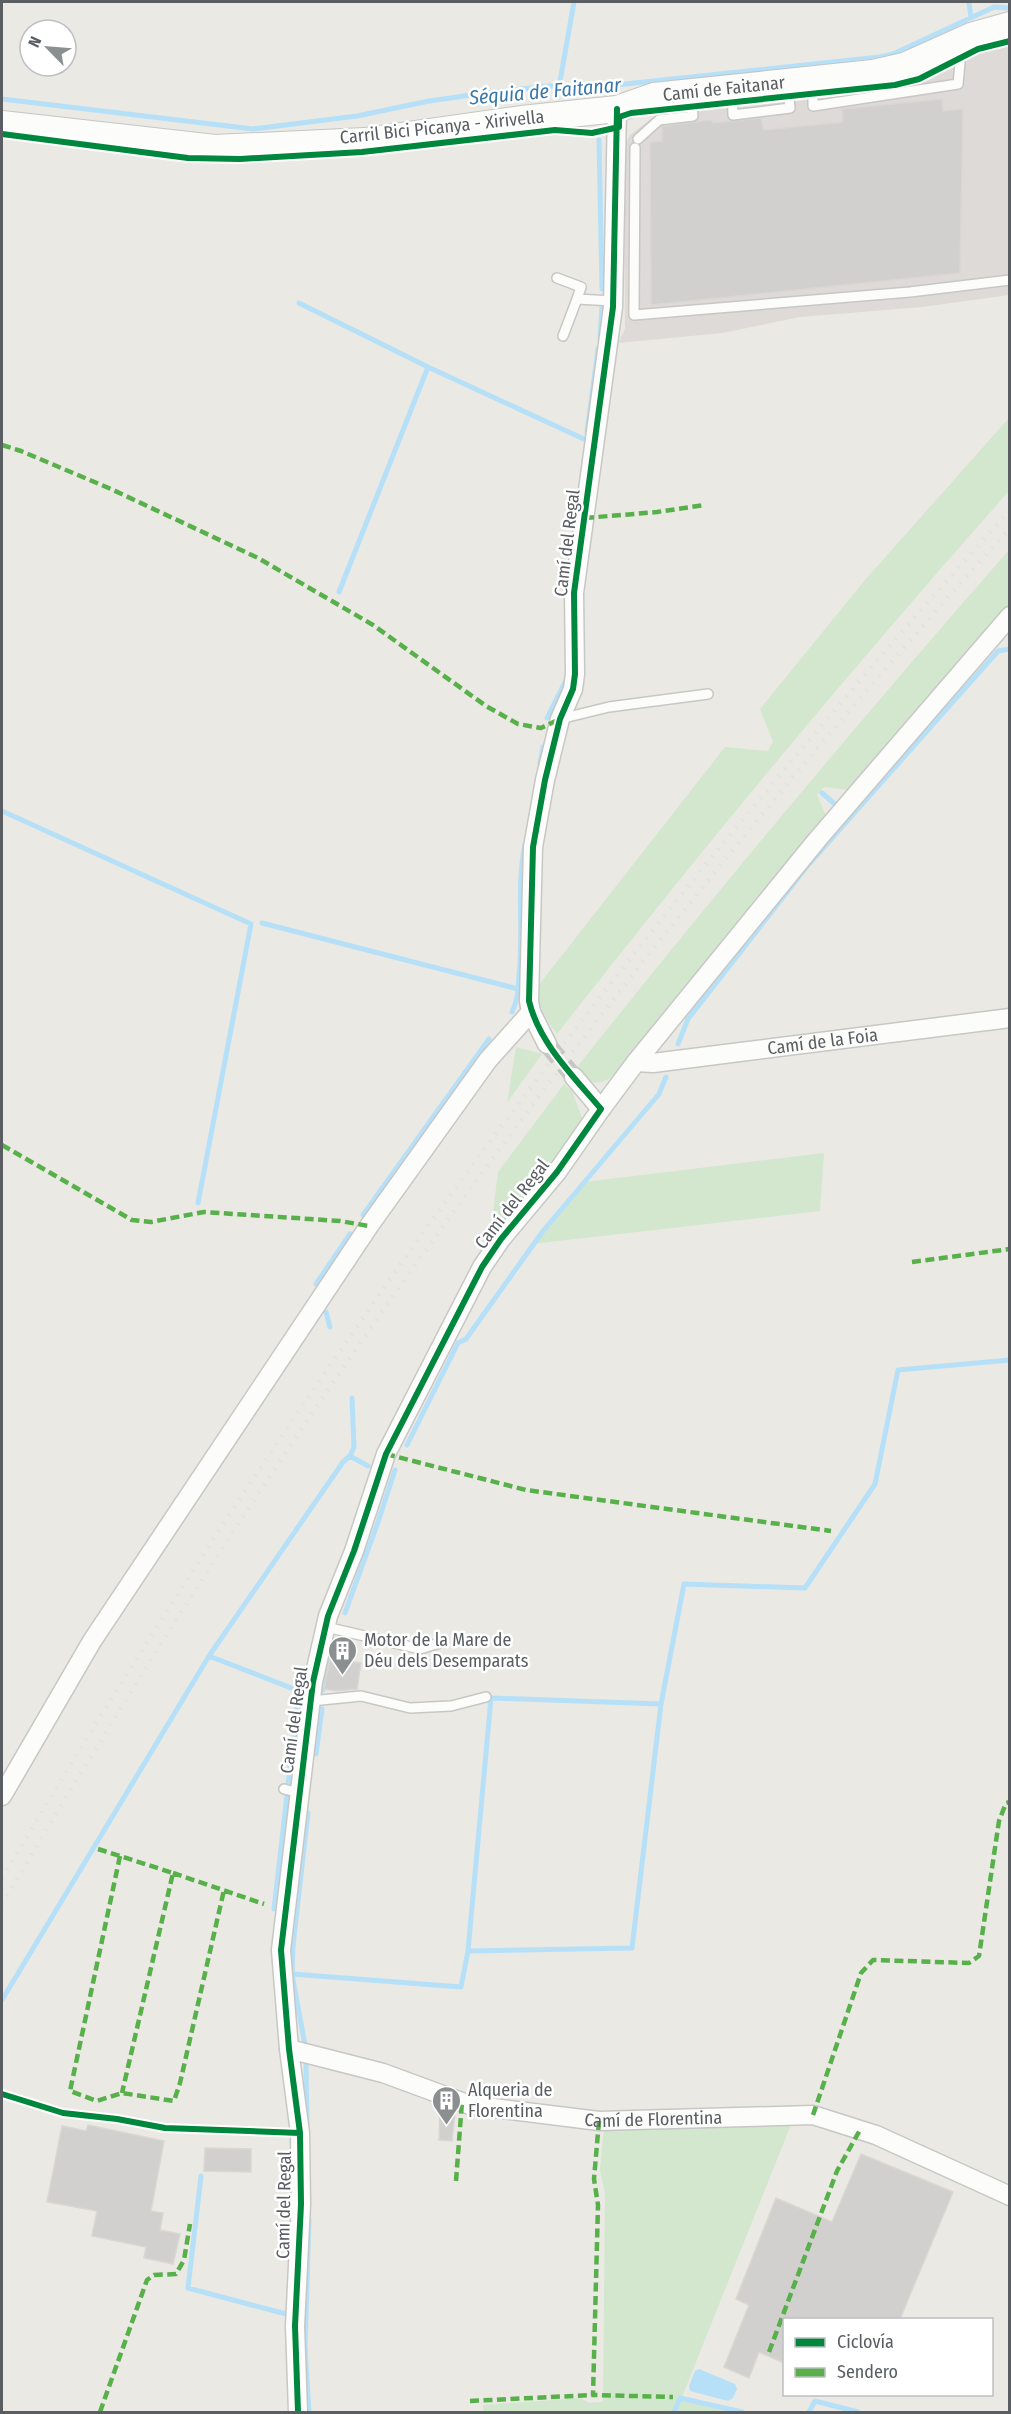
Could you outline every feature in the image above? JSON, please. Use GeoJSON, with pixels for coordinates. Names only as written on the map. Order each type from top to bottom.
{"type":"FeatureCollection","features":[{"type":"Feature","properties":{"kind":"street","name":"Camí de Faitanar"},"geometry":{"type":"LineString","coordinates":[[2,124],[182,146],[242,148],[365,141],[522,118],[616,109],[654,96],[813,78],[873,74],[904,66],[971,36],[1010,25]]}},
{"type":"Feature","properties":{"kind":"street","name":"Camí del Regal"},"geometry":{"type":"LineString","coordinates":[[548,1044],[531,1012],[529,1001],[533,847],[545,780],[560,719],[573,689],[575,674],[574,593],[613,301],[616,109]]}},
{"type":"Feature","properties":{"kind":"street","name":"Camí del Regal"},"geometry":{"type":"LineString","coordinates":[[298,2412],[295,2326],[301,2204],[300,2133],[289,2049],[281,1950],[292,1791],[326,1627],[386,1454],[444,1337],[482,1267],[501,1239],[557,1172],[636,1062],[817,840],[1010,616]]}},
{"type":"Feature","properties":{"kind":"street"},"geometry":{"type":"LineString","coordinates":[[2,1796],[92,1641],[362,1236],[488,1060],[531,1012]]}},
{"type":"Feature","properties":{"kind":"street","name":"Camí de la Foia"},"geometry":{"type":"LineString","coordinates":[[636,1062],[653,1063],[1010,1018]]}},
{"type":"Feature","properties":{"kind":"street"},"geometry":{"type":"LineString","coordinates":[[574,1077],[601,1109]]}},
{"type":"Feature","properties":{"kind":"street","name":"Camí de Florentina"},"geometry":{"type":"LineString","coordinates":[[289,2049],[383,2073],[470,2105],[599,2121],[813,2115],[876,2135],[1010,2196]]}},
{"type":"Feature","properties":{"kind":"lane"},"geometry":{"type":"LineString","coordinates":[[813,78],[813,106],[958,84],[960,63],[955,43]]}},
{"type":"Feature","properties":{"kind":"lane"},"geometry":{"type":"LineString","coordinates":[[692,91],[693,116],[659,120],[637,144],[634,315],[910,292],[1010,280]]}},
{"type":"Feature","properties":{"kind":"lane"},"geometry":{"type":"LineString","coordinates":[[557,278],[581,287],[563,336]]}},
{"type":"Feature","properties":{"kind":"lane"},"geometry":{"type":"LineString","coordinates":[[577,299],[613,301]]}},
{"type":"Feature","properties":{"kind":"lane"},"geometry":{"type":"LineString","coordinates":[[560,719],[609,707],[708,694]]}},
{"type":"Feature","properties":{"kind":"lane"},"geometry":{"type":"LineString","coordinates":[[326,1627],[420,1649],[443,1642]]}},
{"type":"Feature","properties":{"kind":"lane"},"geometry":{"type":"LineString","coordinates":[[310,1701],[361,1696],[410,1708],[451,1706],[486,1697]]}},
{"type":"Feature","properties":{"kind":"shaded area"},"geometry":{"type":"Polygon","coordinates":[[[1009,45],[1009,295],[922,307],[800,317],[722,333],[618,343],[625,329],[624,146],[630,135],[655,116],[871,93],[933,77],[979,54],[1009,45]]]}},
{"type":"Feature","properties":{"kind":"green space"},"geometry":{"type":"Polygon","coordinates":[[[1009,418],[1009,491],[779,759],[557,1034],[541,1006],[538,986],[725,747],[768,751],[773,742],[760,709],[865,580],[1009,418]]]}},
{"type":"Feature","properties":{"kind":"green space"},"geometry":{"type":"Polygon","coordinates":[[[1009,550],[1009,605],[849,790],[824,787],[817,795],[827,818],[620,1073],[601,1082],[595,1083],[586,1079],[577,1067],[790,806],[1009,550]]]}},
{"type":"Feature","properties":{"kind":"green space"},"geometry":{"type":"Polygon","coordinates":[[[516,1047],[542,1054],[507,1103],[516,1047]]]}},
{"type":"Feature","properties":{"kind":"green space"},"geometry":{"type":"Polygon","coordinates":[[[564,1084],[572,1091],[582,1118],[552,1163],[483,1253],[491,1228],[498,1172],[564,1084]]]}},
{"type":"Feature","properties":{"kind":"green space"},"geometry":{"type":"Polygon","coordinates":[[[824,1153],[820,1211],[532,1244],[584,1182],[824,1153]]]}},
{"type":"Feature","properties":{"kind":"green space"},"geometry":{"type":"Polygon","coordinates":[[[792,2122],[682,2397],[728,2412],[484,2412],[483,2405],[581,2398],[589,2403],[603,2402],[605,2194],[600,2170],[604,2127],[792,2122]]]}},
{"type":"Feature","properties":{"kind":"water"},"geometry":{"type":"Polygon","coordinates":[[[699,2369],[735,2384],[737,2389],[733,2398],[728,2401],[690,2391],[689,2386],[695,2371],[699,2369]]]}},
{"type":"Feature","properties":{"kind":"building"},"geometry":{"type":"Polygon","coordinates":[[[942,99],[943,111],[963,109],[960,273],[651,305],[650,142],[662,141],[662,126],[712,120],[712,123],[761,118],[764,130],[843,122],[842,109],[942,99]]]}},
{"type":"Feature","properties":{"kind":"building","name":"Motor de la Mare de Déu dels Desemparats"},"geometry":{"type":"Polygon","coordinates":[[[330,1658],[361,1663],[357,1689],[338,1691],[324,1689],[330,1658]]]}},
{"type":"Feature","properties":{"kind":"building","name":"Alqueria de Florentina"},"geometry":{"type":"Polygon","coordinates":[[[440,2110],[455,2112],[452,2141],[439,2140],[440,2110]]]}},
{"type":"Feature","properties":{"kind":"building"},"geometry":{"type":"Polygon","coordinates":[[[88,2125],[164,2141],[151,2211],[163,2213],[160,2230],[180,2234],[173,2264],[144,2258],[146,2247],[92,2236],[97,2211],[47,2202],[62,2126],[86,2131],[88,2125]]]}},
{"type":"Feature","properties":{"kind":"building"},"geometry":{"type":"Polygon","coordinates":[[[205,2148],[251,2149],[251,2172],[204,2171],[205,2148]]]}},
{"type":"Feature","properties":{"kind":"building"},"geometry":{"type":"Polygon","coordinates":[[[861,2154],[953,2192],[900,2318],[783,2318],[783,2363],[759,2352],[749,2378],[724,2367],[749,2305],[736,2299],[776,2198],[832,2222],[861,2154]]]}},
{"type":"Feature","properties":{"kind":"waterway"},"geometry":{"type":"LineString","coordinates":[[559,87],[574,2]]}},
{"type":"Feature","properties":{"kind":"waterway"},"geometry":{"type":"LineString","coordinates":[[969,2],[971,18]]}},
{"type":"Feature","properties":{"kind":"waterway","name":"Séquia de Faitanar"},"geometry":{"type":"LineString","coordinates":[[2,99],[253,129],[357,116],[429,101],[493,92],[549,86],[597,87],[880,57],[893,54],[994,7],[1010,8]]}},
{"type":"Feature","properties":{"kind":"waterway"},"geometry":{"type":"LineString","coordinates":[[599,140],[602,289]]}},
{"type":"Feature","properties":{"kind":"waterway"},"geometry":{"type":"LineString","coordinates":[[299,303],[428,367],[339,592]]}},
{"type":"Feature","properties":{"kind":"waterway"},"geometry":{"type":"LineString","coordinates":[[600,340],[602,305]]}},
{"type":"Feature","properties":{"kind":"waterway"},"geometry":{"type":"LineString","coordinates":[[587,432],[598,349]]}},
{"type":"Feature","properties":{"kind":"waterway"},"geometry":{"type":"LineString","coordinates":[[428,367],[586,440]]}},
{"type":"Feature","properties":{"kind":"waterway"},"geometry":{"type":"LineString","coordinates":[[678,1044],[688,1019],[809,864],[998,651],[1010,649]]}},
{"type":"Feature","properties":{"kind":"waterway"},"geometry":{"type":"LineString","coordinates":[[547,718],[566,680]]}},
{"type":"Feature","properties":{"kind":"waterway"},"geometry":{"type":"LineString","coordinates":[[540,764],[543,747]]}},
{"type":"Feature","properties":{"kind":"waterway"},"geometry":{"type":"LineString","coordinates":[[822,793],[836,805]]}},
{"type":"Feature","properties":{"kind":"waterway"},"geometry":{"type":"LineString","coordinates":[[2,811],[251,924],[198,1203]]}},
{"type":"Feature","properties":{"kind":"waterway"},"geometry":{"type":"LineString","coordinates":[[512,1012],[517,999],[521,943],[520,893],[525,844]]}},
{"type":"Feature","properties":{"kind":"waterway"},"geometry":{"type":"LineString","coordinates":[[262,923],[518,989]]}},
{"type":"Feature","properties":{"kind":"waterway"},"geometry":{"type":"LineString","coordinates":[[363,1215],[489,1039]]}},
{"type":"Feature","properties":{"kind":"waterway"},"geometry":{"type":"LineString","coordinates":[[407,1445],[458,1343],[466,1339],[543,1231],[659,1094],[666,1077]]}},
{"type":"Feature","properties":{"kind":"waterway"},"geometry":{"type":"LineString","coordinates":[[316,1284],[350,1234]]}},
{"type":"Feature","properties":{"kind":"waterway"},"geometry":{"type":"LineString","coordinates":[[326,1312],[330,1327]]}},
{"type":"Feature","properties":{"kind":"waterway"},"geometry":{"type":"LineString","coordinates":[[292,1974],[461,1987],[468,1951],[632,1948],[661,1704],[684,1584],[805,1588],[875,1484],[898,1370],[1010,1360]]}},
{"type":"Feature","properties":{"kind":"waterway"},"geometry":{"type":"LineString","coordinates":[[352,1398],[354,1447],[350,1456],[368,1466]]}},
{"type":"Feature","properties":{"kind":"waterway"},"geometry":{"type":"LineString","coordinates":[[2,2000],[209,1656],[343,1462],[350,1456]]}},
{"type":"Feature","properties":{"kind":"waterway"},"geometry":{"type":"LineString","coordinates":[[345,1613],[395,1470]]}},
{"type":"Feature","properties":{"kind":"waterway"},"geometry":{"type":"LineString","coordinates":[[323,1690],[328,1657],[334,1643]]}},
{"type":"Feature","properties":{"kind":"waterway"},"geometry":{"type":"LineString","coordinates":[[209,1656],[299,1691],[288,1784]]}},
{"type":"Feature","properties":{"kind":"waterway"},"geometry":{"type":"LineString","coordinates":[[468,1951],[491,1698],[661,1704]]}},
{"type":"Feature","properties":{"kind":"waterway"},"geometry":{"type":"LineString","coordinates":[[316,1754],[322,1709]]}},
{"type":"Feature","properties":{"kind":"waterway"},"geometry":{"type":"LineString","coordinates":[[274,1909],[287,1795]]}},
{"type":"Feature","properties":{"kind":"waterway"},"geometry":{"type":"LineString","coordinates":[[305,2045],[292,1974],[308,1813]]}},
{"type":"Feature","properties":{"kind":"waterway"},"geometry":{"type":"LineString","coordinates":[[306,2066],[307,2123]]}},
{"type":"Feature","properties":{"kind":"waterway"},"geometry":{"type":"LineString","coordinates":[[201,2176],[188,2288],[286,2314]]}},
{"type":"Feature","properties":{"kind":"waterway"},"geometry":{"type":"LineString","coordinates":[[309,2219],[305,2347],[309,2412]]}},
{"type":"Feature","properties":{"kind":"waterway"},"geometry":{"type":"LineString","coordinates":[[674,2412],[680,2398],[742,2412]]}},
{"type":"Feature","properties":{"kind":"waterway"},"geometry":{"type":"LineString","coordinates":[[809,2412],[815,2401],[858,2412]]}},
{"type":"Feature","properties":{"kind":"tunnel"},"geometry":{"type":"LineString","coordinates":[[547,1044],[574,1077]]}},
{"type":"Feature","properties":{"kind":"railway"},"geometry":{"type":"LineString","coordinates":[[2,1878],[202,1556],[329,1367],[488,1144],[655,927],[742,821],[919,612],[1010,510]]}},
{"type":"Feature","properties":{"kind":"railway"},"geometry":{"type":"LineString","coordinates":[[2,1904],[106,1732],[269,1477],[383,1310],[508,1137],[716,870],[861,697],[1010,528]]}},
{"type":"Feature","properties":{"kind":"marked path"},"geometry":{"type":"LineString","coordinates":[[2,445],[111,489],[258,558],[373,625],[486,706],[518,724],[541,728],[560,719]]}},
{"type":"Feature","properties":{"kind":"marked path"},"geometry":{"type":"LineString","coordinates":[[585,518],[705,505]]}},
{"type":"Feature","properties":{"kind":"marked path"},"geometry":{"type":"LineString","coordinates":[[2,1145],[132,1220],[151,1222],[204,1212],[340,1221],[369,1226]]}},
{"type":"Feature","properties":{"kind":"marked path"},"geometry":{"type":"LineString","coordinates":[[912,1262],[1010,1249]]}},
{"type":"Feature","properties":{"kind":"marked path"},"geometry":{"type":"LineString","coordinates":[[386,1454],[526,1490],[831,1531]]}},
{"type":"Feature","properties":{"kind":"marked path"},"geometry":{"type":"LineString","coordinates":[[813,2115],[861,1973],[873,1960],[969,1963],[979,1956],[999,1821],[1006,1803],[1010,1802]]}},
{"type":"Feature","properties":{"kind":"marked path"},"geometry":{"type":"LineString","coordinates":[[98,1849],[173,1873],[122,2093]]}},
{"type":"Feature","properties":{"kind":"marked path"},"geometry":{"type":"LineString","coordinates":[[120,1856],[70,2091],[97,2101],[122,2093],[174,2101],[224,1890]]}},
{"type":"Feature","properties":{"kind":"marked path"},"geometry":{"type":"LineString","coordinates":[[173,1873],[264,1904]]}},
{"type":"Feature","properties":{"kind":"marked path"},"geometry":{"type":"LineString","coordinates":[[456,2181],[462,2102]]}},
{"type":"Feature","properties":{"kind":"marked path"},"geometry":{"type":"LineString","coordinates":[[599,2121],[594,2179],[598,2205],[593,2395],[673,2397]]}},
{"type":"Feature","properties":{"kind":"marked path"},"geometry":{"type":"LineString","coordinates":[[769,2352],[837,2171],[860,2130]]}},
{"type":"Feature","properties":{"kind":"marked path"},"geometry":{"type":"LineString","coordinates":[[100,2412],[147,2280],[154,2275],[176,2274],[184,2260],[190,2224]]}},
{"type":"Feature","properties":{"kind":"marked path"},"geometry":{"type":"LineString","coordinates":[[470,2401],[593,2395]]}},
{"type":"Feature","properties":{"kind":"cycle path","name":"Carril Bici Picanya - Xirivella"},"geometry":{"type":"LineString","coordinates":[[2,134],[188,158],[240,159],[362,152],[555,130],[592,133],[619,127],[619,117],[631,113],[895,85],[919,79],[978,49],[1010,41]]}},
{"type":"Feature","properties":{"kind":"cycle path"},"geometry":{"type":"LineString","coordinates":[[298,2412],[295,2326],[301,2204],[300,2133],[289,2049],[281,1950],[313,1682],[328,1616],[354,1551],[386,1454],[482,1267],[501,1239],[557,1172],[601,1109],[549,1045],[529,1001],[533,847],[545,780],[560,719],[573,689],[575,674],[574,593],[613,307],[617,109]]}},
{"type":"Feature","properties":{"kind":"cycle path"},"geometry":{"type":"LineString","coordinates":[[2,2094],[63,2113],[117,2119],[165,2128],[300,2133]]}},
{"type":"Feature","properties":{"kind":"place","name":"Motor de la Mare de Déu dels Desemparats"},"geometry":{"type":"Point","coordinates":[343,1676]}},
{"type":"Feature","properties":{"kind":"place","name":"Alqueria de Florentina"},"geometry":{"type":"Point","coordinates":[447,2126]}}]}
